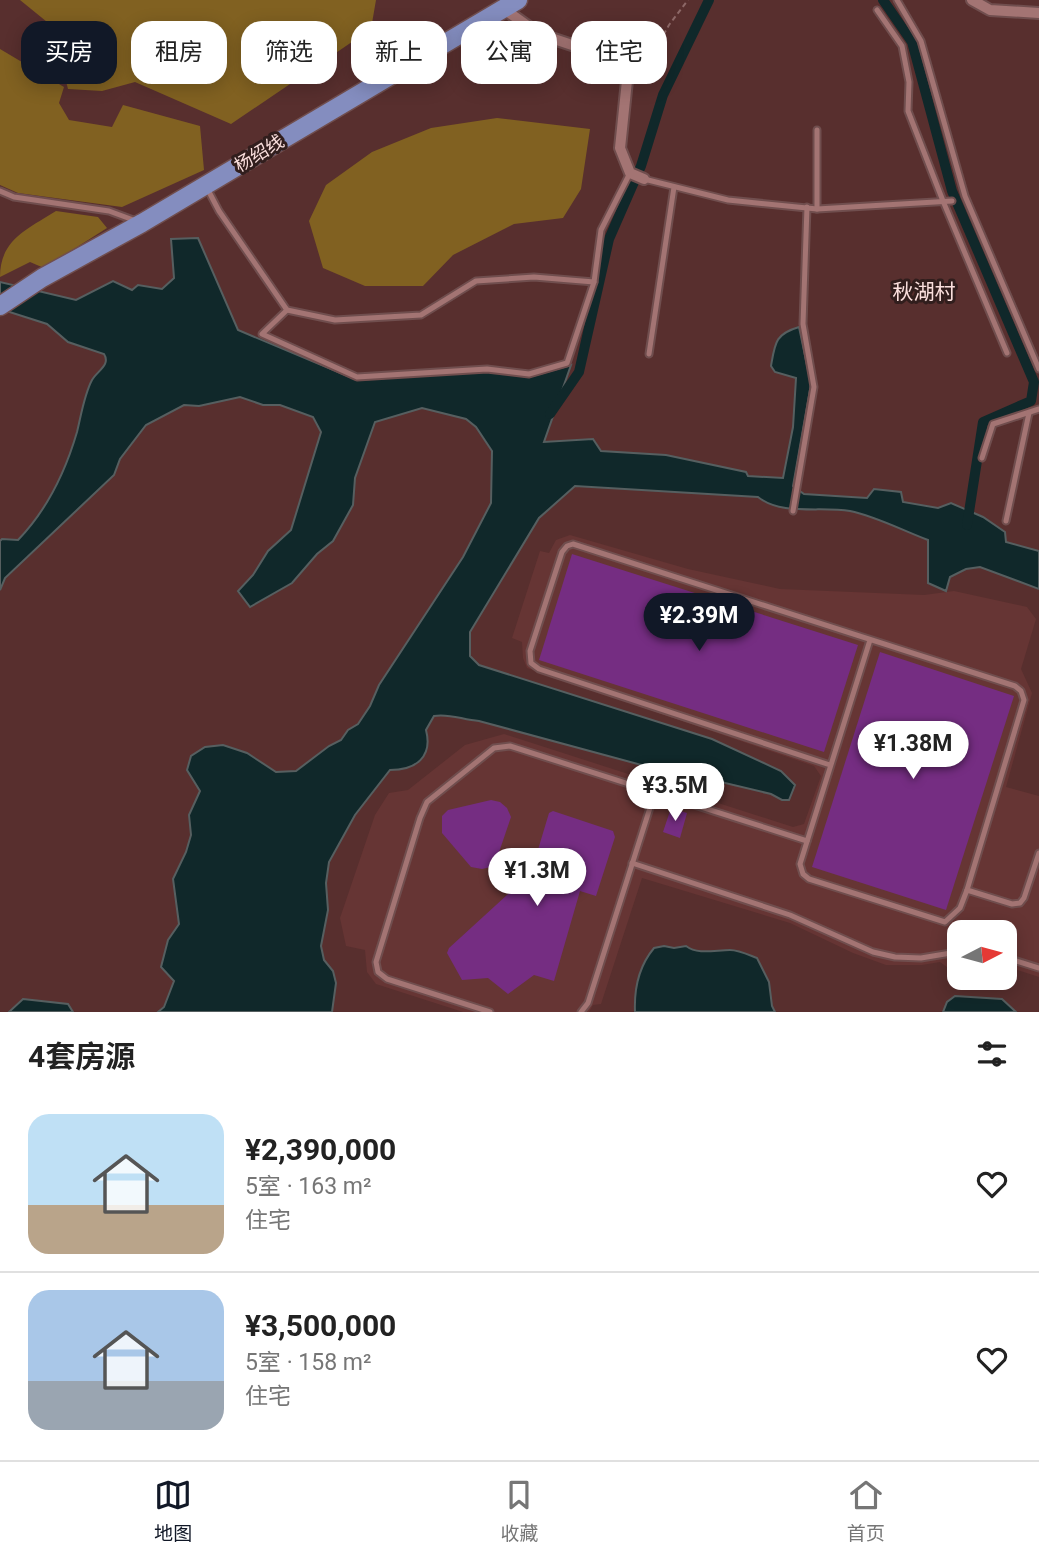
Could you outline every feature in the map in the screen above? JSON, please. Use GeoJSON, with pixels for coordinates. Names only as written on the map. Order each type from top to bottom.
{"type":"FeatureCollection","features":[{"type":"Feature","properties":{"kind":"main road","name":"杨绍线"},"geometry":{"type":"LineString","coordinates":[[0,306],[42,278],[142,223],[511,4]]}},
{"type":"Feature","properties":{"kind":"street"},"geometry":{"type":"LineString","coordinates":[[972,0],[990,10],[1039,13]]}},
{"type":"Feature","properties":{"kind":"street"},"geometry":{"type":"LineString","coordinates":[[511,4],[539,34],[620,61],[628,71],[620,148],[630,173],[644,179]]}},
{"type":"Feature","properties":{"kind":"lane"},"geometry":{"type":"LineString","coordinates":[[897,0],[921,41],[965,197],[1039,369]]}},
{"type":"Feature","properties":{"kind":"lane"},"geometry":{"type":"LineString","coordinates":[[877,10],[902,46],[909,82],[908,111],[1007,353]]}},
{"type":"Feature","properties":{"kind":"lane"},"geometry":{"type":"LineString","coordinates":[[817,130],[817,209]]}},
{"type":"Feature","properties":{"kind":"lane"},"geometry":{"type":"LineString","coordinates":[[287,310],[262,334],[357,377],[487,369],[529,374],[567,363],[594,282],[601,230],[630,173]]}},
{"type":"Feature","properties":{"kind":"lane"},"geometry":{"type":"LineString","coordinates":[[644,179],[728,200],[817,209],[952,201]]}},
{"type":"Feature","properties":{"kind":"lane"},"geometry":{"type":"LineString","coordinates":[[205,185],[219,211],[287,310],[335,320],[421,316],[476,281],[534,277],[594,282]]}},
{"type":"Feature","properties":{"kind":"lane"},"geometry":{"type":"LineString","coordinates":[[649,354],[674,187]]}},
{"type":"Feature","properties":{"kind":"lane"},"geometry":{"type":"LineString","coordinates":[[0,191],[14,197],[109,211],[142,223]]}},
{"type":"Feature","properties":{"kind":"lane"},"geometry":{"type":"LineString","coordinates":[[793,511],[814,387],[803,324],[807,208]]}},
{"type":"Feature","properties":{"kind":"lane"},"geometry":{"type":"LineString","coordinates":[[982,458],[993,424],[1039,409]]}},
{"type":"Feature","properties":{"kind":"lane"},"geometry":{"type":"LineString","coordinates":[[1006,521],[1029,414]]}},
{"type":"Feature","properties":{"kind":"lane"},"geometry":{"type":"LineString","coordinates":[[830,765],[539,668],[531,663],[530,652],[546,601],[562,552],[573,544],[1015,686],[1024,699],[967,890],[960,908],[945,922],[809,879],[803,874],[800,864],[870,640]]}},
{"type":"Feature","properties":{"kind":"lane"},"geometry":{"type":"LineString","coordinates":[[490,1012],[387,979],[378,972],[376,962],[427,802],[494,748],[510,746],[807,841]]}},
{"type":"Feature","properties":{"kind":"lane"},"geometry":{"type":"LineString","coordinates":[[581,1012],[588,1003],[655,792]]}},
{"type":"Feature","properties":{"kind":"lane"},"geometry":{"type":"LineString","coordinates":[[967,890],[1013,904],[1020,903],[1039,853]]}},
{"type":"Feature","properties":{"kind":"lane"},"geometry":{"type":"LineString","coordinates":[[632,863],[790,915],[873,952],[895,957],[947,956]]}},
{"type":"Feature","properties":{"kind":"lane"},"geometry":{"type":"LineString","coordinates":[[1017,961],[1039,968]]}},
{"type":"Feature","properties":{"kind":"path"},"geometry":{"type":"LineString","coordinates":[[667,28],[688,0]]}},
{"type":"Feature","properties":{"kind":"shaded area"},"geometry":{"type":"Polygon","coordinates":[[[20,0],[376,0],[372,21],[351,21],[351,43],[337,52],[337,21],[241,21],[241,84],[290,84],[231,124],[140,84],[227,84],[227,21],[131,21],[131,83],[102,91],[68,89],[67,84],[117,84],[117,21],[46,21],[20,0]]]}},
{"type":"Feature","properties":{"kind":"shaded area"},"geometry":{"type":"Polygon","coordinates":[[[0,49],[21,61],[21,84],[59,84],[64,87],[59,103],[69,120],[112,127],[123,105],[200,126],[204,170],[122,207],[18,193],[0,185],[0,49]]]}},
{"type":"Feature","properties":{"kind":"shaded area"},"geometry":{"type":"Polygon","coordinates":[[[497,118],[590,129],[581,189],[563,218],[514,224],[453,255],[423,286],[365,286],[323,268],[309,221],[326,185],[372,152],[431,128],[497,118]]]}},
{"type":"Feature","properties":{"kind":"shaded area"},"geometry":{"type":"Polygon","coordinates":[[[56,211],[98,217],[107,228],[44,268],[30,262],[0,277],[1,264],[10,244],[56,211]]]}},
{"type":"Feature","properties":{"kind":"shaded area"},"geometry":{"type":"Polygon","coordinates":[[[570,535],[688,569],[780,589],[924,595],[954,591],[1027,607],[1036,619],[1021,669],[1032,693],[1006,787],[1039,796],[1039,977],[1017,970],[1017,920],[947,920],[947,967],[940,962],[886,965],[853,953],[790,923],[642,878],[601,1004],[593,1005],[589,1012],[463,1012],[376,984],[367,972],[365,950],[346,946],[340,918],[375,815],[389,793],[408,790],[465,745],[504,734],[793,827],[804,824],[821,776],[814,766],[527,668],[522,642],[512,638],[540,551],[549,553],[556,540],[570,535]]]}},
{"type":"Feature","properties":{"kind":"water"},"geometry":{"type":"Polygon","coordinates":[[[198,238],[238,330],[357,380],[487,371],[529,377],[571,365],[544,442],[593,439],[601,451],[666,455],[746,472],[748,476],[783,478],[793,427],[796,378],[775,372],[771,366],[777,340],[799,327],[811,384],[793,486],[804,494],[867,498],[874,489],[901,492],[903,502],[938,508],[951,503],[983,517],[1005,532],[1006,542],[1039,551],[1039,589],[980,567],[966,569],[950,577],[946,591],[928,583],[928,540],[860,513],[790,508],[768,503],[758,497],[575,486],[539,518],[470,632],[470,656],[479,665],[712,739],[781,771],[795,785],[789,800],[679,772],[671,773],[479,721],[445,715],[434,716],[426,730],[428,739],[425,755],[408,768],[390,770],[355,815],[329,862],[326,883],[328,910],[321,946],[324,960],[333,971],[336,983],[332,1012],[158,1012],[164,1007],[174,981],[161,967],[168,940],[179,924],[173,879],[186,852],[191,835],[189,815],[200,791],[187,770],[191,756],[205,747],[223,745],[247,753],[276,772],[296,771],[341,740],[348,730],[358,724],[370,706],[379,685],[463,557],[491,503],[492,451],[476,427],[466,419],[422,408],[375,422],[355,478],[353,505],[333,541],[317,554],[292,583],[250,607],[238,591],[253,575],[268,551],[291,530],[321,432],[313,417],[280,405],[263,405],[240,397],[199,406],[184,405],[146,425],[120,459],[114,475],[5,578],[0,590],[0,541],[18,540],[46,503],[61,476],[72,447],[89,386],[106,358],[104,354],[68,342],[47,324],[0,309],[0,282],[76,300],[113,281],[132,290],[138,285],[162,289],[174,278],[171,239],[198,238]]]}},
{"type":"Feature","properties":{"kind":"water"},"geometry":{"type":"Polygon","coordinates":[[[686,946],[701,951],[733,950],[757,958],[769,982],[775,1012],[635,1012],[635,995],[641,970],[654,948],[686,946]]]}},
{"type":"Feature","properties":{"kind":"water"},"geometry":{"type":"Polygon","coordinates":[[[955,996],[1002,999],[1016,1012],[943,1012],[947,1002],[955,996]]]}},
{"type":"Feature","properties":{"kind":"water"},"geometry":{"type":"Polygon","coordinates":[[[23,999],[68,1004],[73,1012],[9,1012],[23,999]]]}},
{"type":"Feature","properties":{"kind":"building"},"geometry":{"type":"Polygon","coordinates":[[[572,554],[858,645],[824,752],[539,660],[572,554]]]}},
{"type":"Feature","properties":{"kind":"building"},"geometry":{"type":"Polygon","coordinates":[[[880,652],[1014,696],[946,910],[812,867],[880,652]]]}},
{"type":"Feature","properties":{"kind":"building"},"geometry":{"type":"Polygon","coordinates":[[[491,800],[500,802],[511,817],[496,861],[491,867],[471,867],[442,833],[442,816],[448,810],[491,800]]]}},
{"type":"Feature","properties":{"kind":"building"},"geometry":{"type":"Polygon","coordinates":[[[671,808],[687,813],[680,838],[663,832],[671,808]]]}},
{"type":"Feature","properties":{"kind":"building"},"geometry":{"type":"Polygon","coordinates":[[[553,811],[613,831],[615,837],[596,896],[580,891],[554,981],[534,975],[508,994],[488,978],[462,980],[447,953],[449,948],[531,873],[549,813],[553,811]]]}},
{"type":"Feature","properties":{"kind":"waterway"},"geometry":{"type":"LineString","coordinates":[[550,414],[579,372],[609,239],[641,166],[663,95],[709,0]]}},
{"type":"Feature","properties":{"kind":"waterway"},"geometry":{"type":"LineString","coordinates":[[883,0],[912,42],[952,191],[1034,382],[1031,401],[983,422],[967,525]]}},
{"type":"Feature","properties":{"kind":"district","name":"秋湖村"},"geometry":{"type":"Point","coordinates":[924,292]}}]}
